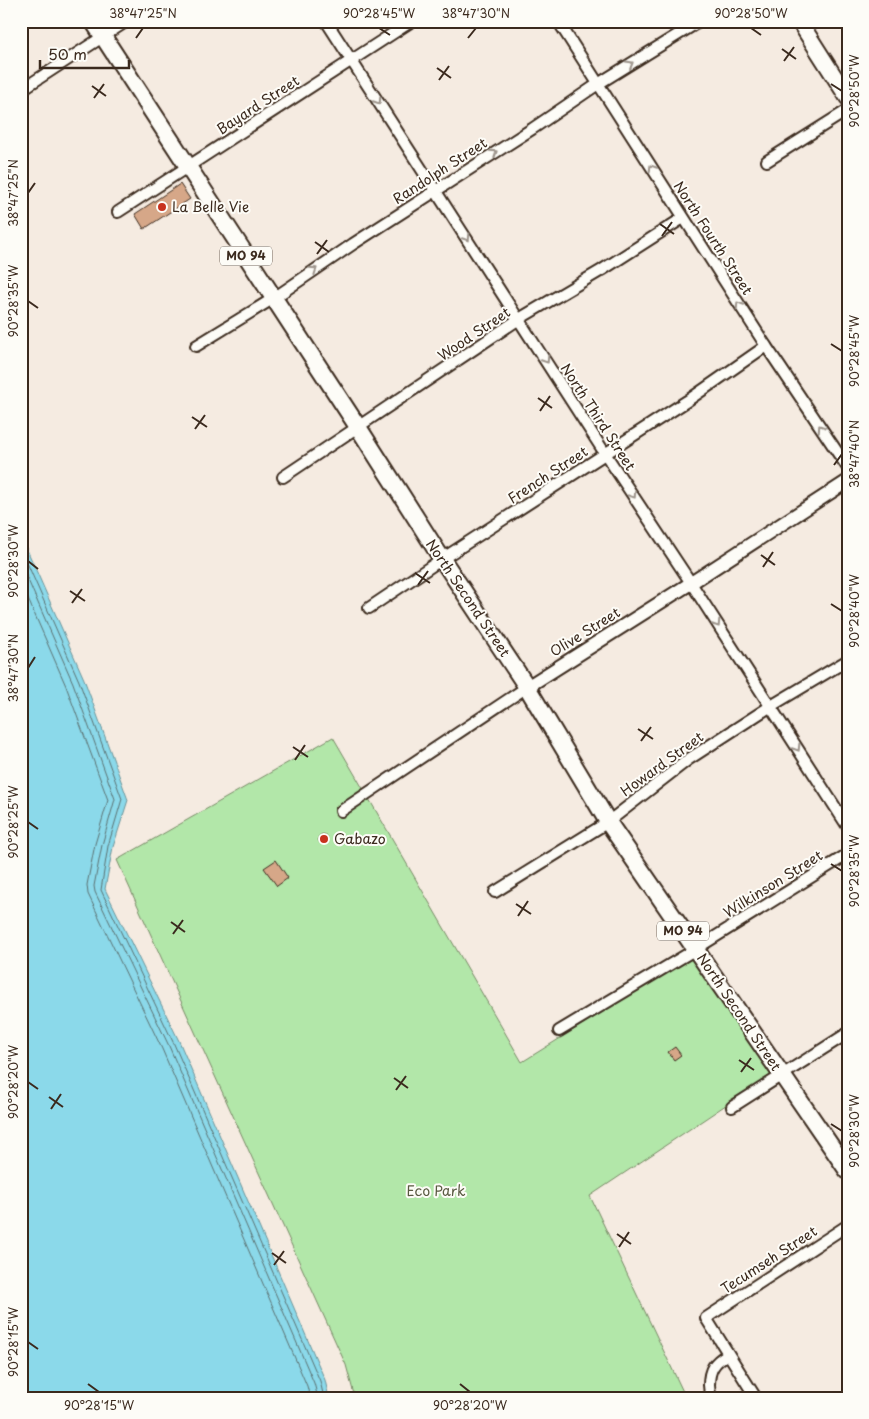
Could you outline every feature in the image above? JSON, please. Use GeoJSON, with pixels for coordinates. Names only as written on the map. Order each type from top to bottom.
{"type":"FeatureCollection","features":[{"type":"Feature","properties":{"kind":"main road","name":"North Second Street"},"geometry":{"type":"LineString","coordinates":[[93,21],[526,687],[608,822],[848,1171]]}},
{"type":"Feature","properties":{"kind":"main road"},"geometry":{"type":"LineString","coordinates":[[799,21],[848,98]]}},
{"type":"Feature","properties":{"kind":"street"},"geometry":{"type":"LineString","coordinates":[[21,90],[127,21]]}},
{"type":"Feature","properties":{"kind":"street","name":"North Third Street"},"geometry":{"type":"LineString","coordinates":[[326,21],[848,827]]}},
{"type":"Feature","properties":{"kind":"street","name":"Bayard Street"},"geometry":{"type":"LineString","coordinates":[[118,212],[412,21]]}},
{"type":"Feature","properties":{"kind":"street","name":"North Fourth Street"},"geometry":{"type":"LineString","coordinates":[[558,21],[766,346],[848,468]]}},
{"type":"Feature","properties":{"kind":"street","name":"Randolph Street"},"geometry":{"type":"LineString","coordinates":[[196,346],[274,298],[598,84],[700,21]]}},
{"type":"Feature","properties":{"kind":"street"},"geometry":{"type":"LineString","coordinates":[[767,161],[848,110]]}},
{"type":"Feature","properties":{"kind":"street","name":"Wood Street"},"geometry":{"type":"LineString","coordinates":[[283,477],[519,319],[602,270],[683,218]]}},
{"type":"Feature","properties":{"kind":"street","name":"French Street"},"geometry":{"type":"LineString","coordinates":[[369,608],[687,401],[766,346]]}},
{"type":"Feature","properties":{"kind":"street","name":"Olive Street"},"geometry":{"type":"LineString","coordinates":[[341,811],[526,687],[848,481]]}},
{"type":"Feature","properties":{"kind":"street","name":"Howard Street"},"geometry":{"type":"LineString","coordinates":[[495,892],[608,822],[688,760],[771,706],[848,660]]}},
{"type":"Feature","properties":{"kind":"street","name":"Wilkinson Street"},"geometry":{"type":"LineString","coordinates":[[559,1031],[696,949],[848,854]]}},
{"type":"Feature","properties":{"kind":"street"},"geometry":{"type":"LineString","coordinates":[[732,1106],[848,1033]]}},
{"type":"Feature","properties":{"kind":"street","name":"Tecumseh Street"},"geometry":{"type":"LineString","coordinates":[[728,1354],[706,1318],[848,1225]]}},
{"type":"Feature","properties":{"kind":"street"},"geometry":{"type":"LineString","coordinates":[[709,1398],[710,1372],[717,1360],[728,1354],[756,1398]]}},
{"type":"Feature","properties":{"kind":"green space","name":"Eco Park"},"geometry":{"type":"Polygon","coordinates":[[[333,737],[522,1062],[694,955],[772,1074],[590,1196],[686,1398],[355,1398],[346,1365],[117,860],[333,737]]]}},
{"type":"Feature","properties":{"kind":"water"},"geometry":{"type":"Polygon","coordinates":[[[21,536],[84,679],[128,800],[113,847],[105,889],[179,1041],[325,1380],[329,1398],[21,1398],[21,536]]]}},
{"type":"Feature","properties":{"kind":"building","name":"La Belle Vie"},"geometry":{"type":"Polygon","coordinates":[[[180,184],[190,199],[144,229],[135,214],[180,184]]]}},
{"type":"Feature","properties":{"kind":"building","name":"Gabazo"},"geometry":{"type":"Polygon","coordinates":[[[323,834],[328,839],[323,844],[318,839],[323,834]]]}},
{"type":"Feature","properties":{"kind":"building"},"geometry":{"type":"Polygon","coordinates":[[[276,860],[288,878],[277,886],[264,868],[276,860]]]}},
{"type":"Feature","properties":{"kind":"building"},"geometry":{"type":"Polygon","coordinates":[[[675,1047],[681,1055],[674,1060],[668,1052],[675,1047]]]}},
{"type":"Feature","properties":{"kind":"place","name":"La Belle Vie"},"geometry":{"type":"Point","coordinates":[162,207]}},
{"type":"Feature","properties":{"kind":"place","name":"Gabazo"},"geometry":{"type":"Point","coordinates":[324,839]}}]}
